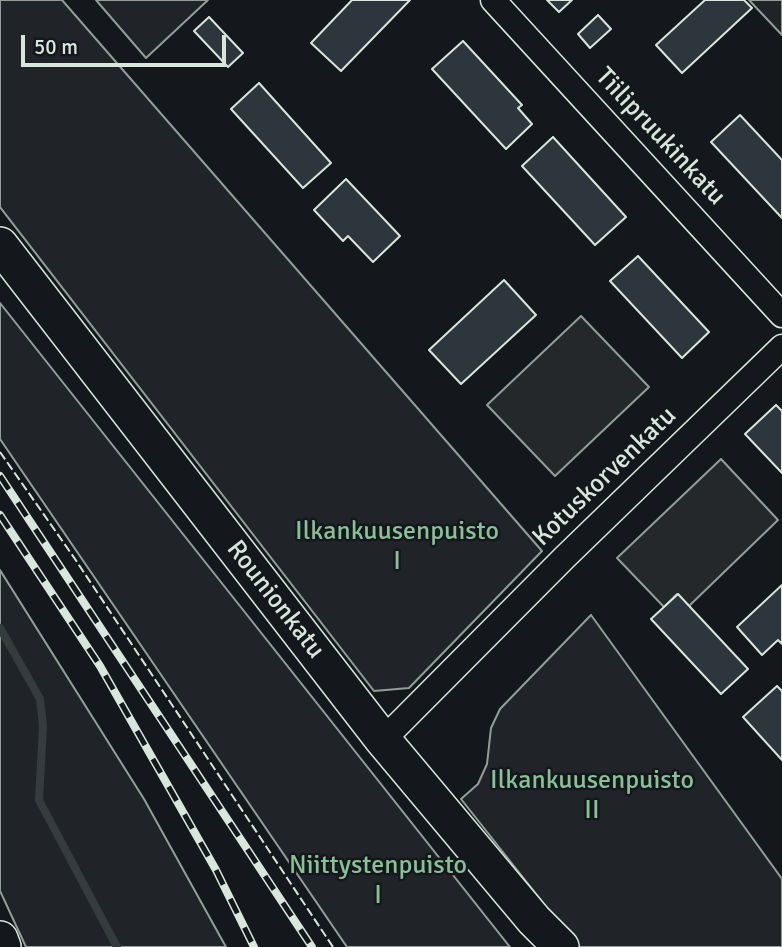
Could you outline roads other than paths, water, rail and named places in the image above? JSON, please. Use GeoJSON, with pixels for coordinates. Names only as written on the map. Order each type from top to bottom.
{"type":"FeatureCollection","features":[{"type":"Feature","properties":{"kind":"main road","name":"Rounionkatu"},"geometry":{"type":"LineString","coordinates":[[0,245],[383,740],[534,920],[561,947]]}},
{"type":"Feature","properties":{"kind":"main road"},"geometry":{"type":"LineString","coordinates":[[0,939],[3,947]]}},
{"type":"Feature","properties":{"kind":"street","name":"Tiilipruukinkatu"},"geometry":{"type":"LineString","coordinates":[[494,0],[782,315]]}},
{"type":"Feature","properties":{"kind":"street","name":"Kotuskorvenkatu"},"geometry":{"type":"LineString","coordinates":[[383,740],[565,557],[782,348]]}},
{"type":"Feature","properties":{"kind":"waterway"},"geometry":{"type":"LineString","coordinates":[[0,628],[40,699],[43,726],[39,800],[117,947]]}},
{"type":"Feature","properties":{"kind":"railway"},"geometry":{"type":"LineString","coordinates":[[0,476],[312,947]]}},
{"type":"Feature","properties":{"kind":"railway"},"geometry":{"type":"LineString","coordinates":[[0,515],[100,666],[216,870],[254,947]]}},
{"type":"Feature","properties":{"kind":"park label","name":"Ilkankuusenpuisto I"},"geometry":{"type":"Point","coordinates":[397,547]}},
{"type":"Feature","properties":{"kind":"park label","name":"Ilkankuusenpuisto II"},"geometry":{"type":"Point","coordinates":[592,796]}},
{"type":"Feature","properties":{"kind":"park label","name":"Niittystenpuisto I"},"geometry":{"type":"Point","coordinates":[378,881]}}]}
